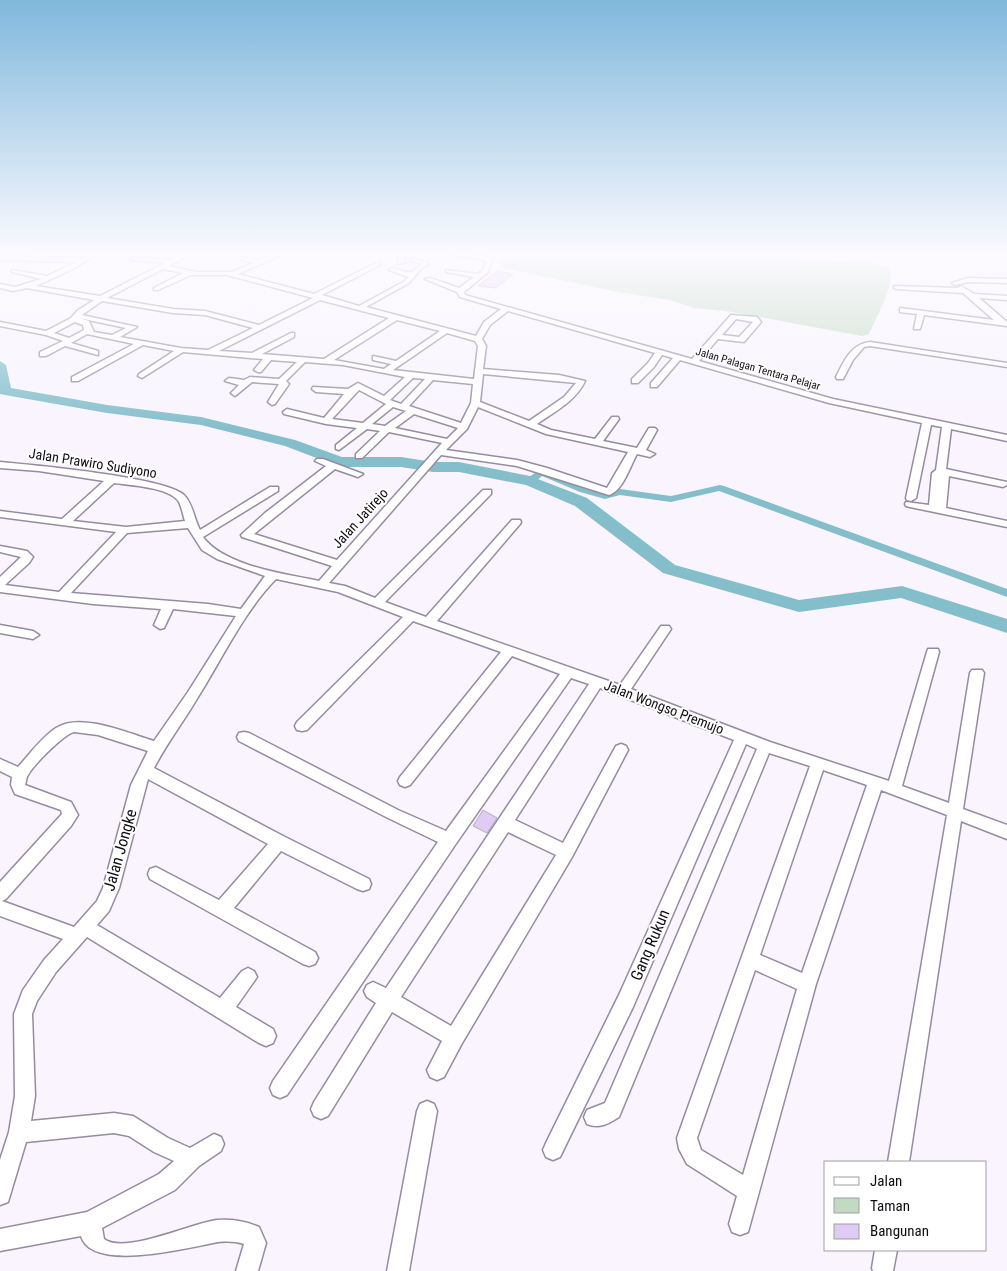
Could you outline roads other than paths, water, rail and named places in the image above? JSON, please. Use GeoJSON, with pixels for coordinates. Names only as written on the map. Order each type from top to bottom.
{"type":"FeatureCollection","features":[{"type":"Feature","properties":{"kind":"street"},"geometry":{"type":"LineString","coordinates":[[47,333],[83,311]]}},
{"type":"Feature","properties":{"kind":"street"},"geometry":{"type":"LineString","coordinates":[[179,311],[206,313],[260,327]]}},
{"type":"Feature","properties":{"kind":"street"},"geometry":{"type":"LineString","coordinates":[[208,353],[289,311]]}},
{"type":"Feature","properties":{"kind":"street"},"geometry":{"type":"LineString","coordinates":[[372,311],[478,339],[488,324],[503,311]]}},
{"type":"Feature","properties":{"kind":"street","name":"Jalan Palagan Tentara Pelajar"},"geometry":{"type":"LineString","coordinates":[[510,311],[832,401],[1007,438]]}},
{"type":"Feature","properties":{"kind":"street"},"geometry":{"type":"LineString","coordinates":[[915,311],[1006,325]]}},
{"type":"Feature","properties":{"kind":"street"},"geometry":{"type":"LineString","coordinates":[[990,311],[1006,325]]}},
{"type":"Feature","properties":{"kind":"street"},"geometry":{"type":"LineString","coordinates":[[917,327],[921,312]]}},
{"type":"Feature","properties":{"kind":"street"},"geometry":{"type":"LineString","coordinates":[[693,362],[716,336],[734,317],[747,318],[757,322],[741,340],[716,336]]}},
{"type":"Feature","properties":{"kind":"street"},"geometry":{"type":"LineString","coordinates":[[74,318],[86,323],[89,326],[88,331]]}},
{"type":"Feature","properties":{"kind":"street"},"geometry":{"type":"LineString","coordinates":[[74,318],[133,327],[112,338]]}},
{"type":"Feature","properties":{"kind":"street"},"geometry":{"type":"LineString","coordinates":[[327,361],[396,318]]}},
{"type":"Feature","properties":{"kind":"street"},"geometry":{"type":"LineString","coordinates":[[0,324],[47,333],[95,352]]}},
{"type":"Feature","properties":{"kind":"street"},"geometry":{"type":"LineString","coordinates":[[88,331],[92,334],[139,344],[181,350],[302,361],[327,361],[385,372],[478,382]]}},
{"type":"Feature","properties":{"kind":"street"},"geometry":{"type":"LineString","coordinates":[[43,354],[88,331]]}},
{"type":"Feature","properties":{"kind":"street"},"geometry":{"type":"LineString","coordinates":[[385,372],[395,363],[445,331]]}},
{"type":"Feature","properties":{"kind":"street"},"geometry":{"type":"LineString","coordinates":[[251,356],[291,335]]}},
{"type":"Feature","properties":{"kind":"street"},"geometry":{"type":"LineString","coordinates":[[74,379],[152,336]]}},
{"type":"Feature","properties":{"kind":"street","name":"Jalan Jatirejo"},"geometry":{"type":"LineString","coordinates":[[322,584],[438,452],[464,427],[475,403],[482,346],[478,339]]}},
{"type":"Feature","properties":{"kind":"street"},"geometry":{"type":"LineString","coordinates":[[840,377],[849,359],[862,344],[1007,364]]}},
{"type":"Feature","properties":{"kind":"street"},"geometry":{"type":"LineString","coordinates":[[142,376],[181,350]]}},
{"type":"Feature","properties":{"kind":"street"},"geometry":{"type":"LineString","coordinates":[[635,381],[651,365],[659,353]]}},
{"type":"Feature","properties":{"kind":"street"},"geometry":{"type":"LineString","coordinates":[[258,370],[268,358]]}},
{"type":"Feature","properties":{"kind":"street"},"geometry":{"type":"LineString","coordinates":[[376,358],[395,363]]}},
{"type":"Feature","properties":{"kind":"street"},"geometry":{"type":"LineString","coordinates":[[654,385],[678,358]]}},
{"type":"Feature","properties":{"kind":"street"},"geometry":{"type":"LineString","coordinates":[[282,382],[302,361]]}},
{"type":"Feature","properties":{"kind":"street"},"geometry":{"type":"LineString","coordinates":[[479,371],[559,376],[581,381],[570,396],[530,425]]}},
{"type":"Feature","properties":{"kind":"street"},"geometry":{"type":"LineString","coordinates":[[339,447],[388,402],[412,374]]}},
{"type":"Feature","properties":{"kind":"street"},"geometry":{"type":"LineString","coordinates":[[359,456],[407,409],[432,376]]}},
{"type":"Feature","properties":{"kind":"street"},"geometry":{"type":"LineString","coordinates":[[234,393],[251,379],[282,382]]}},
{"type":"Feature","properties":{"kind":"street"},"geometry":{"type":"LineString","coordinates":[[229,381],[244,383]]}},
{"type":"Feature","properties":{"kind":"street"},"geometry":{"type":"LineString","coordinates":[[272,402],[285,384],[282,382]]}},
{"type":"Feature","properties":{"kind":"street"},"geometry":{"type":"LineString","coordinates":[[326,421],[350,392],[360,386],[388,402],[464,427]]}},
{"type":"Feature","properties":{"kind":"street"},"geometry":{"type":"LineString","coordinates":[[316,389],[350,392]]}},
{"type":"Feature","properties":{"kind":"street"},"geometry":{"type":"LineString","coordinates":[[475,403],[508,414],[549,432],[642,452]]}},
{"type":"Feature","properties":{"kind":"street"},"geometry":{"type":"LineString","coordinates":[[287,412],[326,421],[386,429],[449,442]]}},
{"type":"Feature","properties":{"kind":"street"},"geometry":{"type":"LineString","coordinates":[[598,442],[615,419]]}},
{"type":"Feature","properties":{"kind":"street"},"geometry":{"type":"LineString","coordinates":[[927,422],[910,501],[1007,524]]}},
{"type":"Feature","properties":{"kind":"street"},"geometry":{"type":"LineString","coordinates":[[947,426],[941,471],[1003,484]]}},
{"type":"Feature","properties":{"kind":"street"},"geometry":{"type":"LineString","coordinates":[[438,452],[517,463],[610,492],[642,452],[652,430]]}},
{"type":"Feature","properties":{"kind":"street"},"geometry":{"type":"LineString","coordinates":[[320,462],[358,474]]}},
{"type":"Feature","properties":{"kind":"street","name":"Jalan Prawiro Sudiyono"},"geometry":{"type":"LineString","coordinates":[[0,465],[160,487],[180,496],[197,536],[206,548],[221,557],[273,576],[322,584]]}},
{"type":"Feature","properties":{"kind":"street"},"geometry":{"type":"LineString","coordinates":[[333,466],[246,535],[338,564]]}},
{"type":"Feature","properties":{"kind":"street"},"geometry":{"type":"LineString","coordinates":[[65,522],[112,479]]}},
{"type":"Feature","properties":{"kind":"street"},"geometry":{"type":"LineString","coordinates":[[197,536],[274,488]]}},
{"type":"Feature","properties":{"kind":"street"},"geometry":{"type":"LineString","coordinates":[[378,602],[487,492]]}},
{"type":"Feature","properties":{"kind":"street"},"geometry":{"type":"LineString","coordinates":[[0,514],[124,530],[191,524]]}},
{"type":"Feature","properties":{"kind":"street"},"geometry":{"type":"LineString","coordinates":[[429,622],[516,522]]}},
{"type":"Feature","properties":{"kind":"street"},"geometry":{"type":"LineString","coordinates":[[63,595],[124,530]]}},
{"type":"Feature","properties":{"kind":"street"},"geometry":{"type":"LineString","coordinates":[[0,549],[23,553],[27,556],[25,561],[0,583]]}},
{"type":"Feature","properties":{"kind":"street","name":"Jalan Jongke"},"geometry":{"type":"LineString","coordinates":[[0,1194],[20,1132],[25,1096],[23,1014],[29,996],[37,982],[103,906],[111,888],[138,785],[158,748],[244,613],[264,584],[273,576]]}},
{"type":"Feature","properties":{"kind":"street","name":"Jalan Wongso Premujo"},"geometry":{"type":"LineString","coordinates":[[322,584],[378,602],[411,616],[623,691],[765,746],[876,782],[1007,832]]}},
{"type":"Feature","properties":{"kind":"street"},"geometry":{"type":"LineString","coordinates":[[0,588],[93,600],[169,605],[244,613]]}},
{"type":"Feature","properties":{"kind":"street"},"geometry":{"type":"LineString","coordinates":[[160,626],[169,605]]}},
{"type":"Feature","properties":{"kind":"street"},"geometry":{"type":"LineString","coordinates":[[302,726],[411,616]]}},
{"type":"Feature","properties":{"kind":"street"},"geometry":{"type":"LineString","coordinates":[[0,629],[32,635]]}},
{"type":"Feature","properties":{"kind":"street"},"geometry":{"type":"LineString","coordinates":[[623,691],[665,630]]}},
{"type":"Feature","properties":{"kind":"street"},"geometry":{"type":"LineString","coordinates":[[405,781],[510,650]]}},
{"type":"Feature","properties":{"kind":"street"},"geometry":{"type":"LineString","coordinates":[[894,789],[933,652]]}},
{"type":"Feature","properties":{"kind":"street"},"geometry":{"type":"LineString","coordinates":[[280,1088],[449,840],[568,672]]}},
{"type":"Feature","properties":{"kind":"street"},"geometry":{"type":"LineString","coordinates":[[900,1161],[977,673]]}},
{"type":"Feature","properties":{"kind":"street"},"geometry":{"type":"LineString","coordinates":[[321,1109],[381,996],[505,823],[597,682]]}},
{"type":"Feature","properties":{"kind":"street"},"geometry":{"type":"LineString","coordinates":[[0,894],[54,836],[70,815],[70,810],[66,806],[20,790],[18,785],[20,774],[54,737],[72,726],[86,727],[158,748]]}},
{"type":"Feature","properties":{"kind":"street"},"geometry":{"type":"LineString","coordinates":[[244,736],[393,814],[449,840]]}},
{"type":"Feature","properties":{"kind":"street","name":"Gang Rukun"},"geometry":{"type":"LineString","coordinates":[[553,1150],[626,1001],[742,737]]}},
{"type":"Feature","properties":{"kind":"street"},"geometry":{"type":"LineString","coordinates":[[594,1117],[604,1116],[612,1110],[765,746]]}},
{"type":"Feature","properties":{"kind":"street"},"geometry":{"type":"LineString","coordinates":[[437,1070],[454,1038],[566,852],[621,750]]}},
{"type":"Feature","properties":{"kind":"street"},"geometry":{"type":"LineString","coordinates":[[750,1191],[694,1157],[689,1148],[687,1138],[818,763]]}},
{"type":"Feature","properties":{"kind":"street"},"geometry":{"type":"LineString","coordinates":[[0,765],[20,774]]}},
{"type":"Feature","properties":{"kind":"street"},"geometry":{"type":"LineString","coordinates":[[146,771],[279,842],[364,884]]}},
{"type":"Feature","properties":{"kind":"street"},"geometry":{"type":"LineString","coordinates":[[740,1224],[807,984],[876,782]]}},
{"type":"Feature","properties":{"kind":"street"},"geometry":{"type":"LineString","coordinates":[[505,823],[566,852]]}},
{"type":"Feature","properties":{"kind":"street"},"geometry":{"type":"LineString","coordinates":[[222,909],[279,842]]}},
{"type":"Feature","properties":{"kind":"street"},"geometry":{"type":"LineString","coordinates":[[156,874],[309,958]]}},
{"type":"Feature","properties":{"kind":"street"},"geometry":{"type":"LineString","coordinates":[[0,908],[81,931],[223,1009],[266,1036]]}},
{"type":"Feature","properties":{"kind":"street"},"geometry":{"type":"LineString","coordinates":[[748,959],[807,984]]}},
{"type":"Feature","properties":{"kind":"street"},"geometry":{"type":"LineString","coordinates":[[223,1009],[248,976]]}},
{"type":"Feature","properties":{"kind":"street"},"geometry":{"type":"LineString","coordinates":[[381,996],[454,1038]]}},
{"type":"Feature","properties":{"kind":"street"},"geometry":{"type":"LineString","coordinates":[[398,1271],[427,1112]]}},
{"type":"Feature","properties":{"kind":"street"},"geometry":{"type":"LineString","coordinates":[[20,1132],[114,1122],[133,1126],[161,1145],[192,1159]]}},
{"type":"Feature","properties":{"kind":"street"},"geometry":{"type":"LineString","coordinates":[[0,1240],[90,1223],[168,1182],[192,1159],[214,1144]]}},
{"type":"Feature","properties":{"kind":"street"},"geometry":{"type":"LineString","coordinates":[[90,1223],[95,1246],[104,1254],[116,1257],[177,1244],[212,1232],[247,1233],[252,1236],[255,1243],[247,1271]]}},
{"type":"Feature","properties":{"kind":"waterway"},"geometry":{"type":"LineString","coordinates":[[0,365],[5,391],[107,409],[201,421],[290,443],[340,462],[401,462],[433,467],[459,467],[530,481],[581,502],[669,569],[799,606],[902,592],[1007,626]]}},
{"type":"Feature","properties":{"kind":"waterway"},"geometry":{"type":"LineString","coordinates":[[530,481],[541,472],[584,490],[605,496],[620,492],[671,499],[720,488],[1007,593]]}}]}
